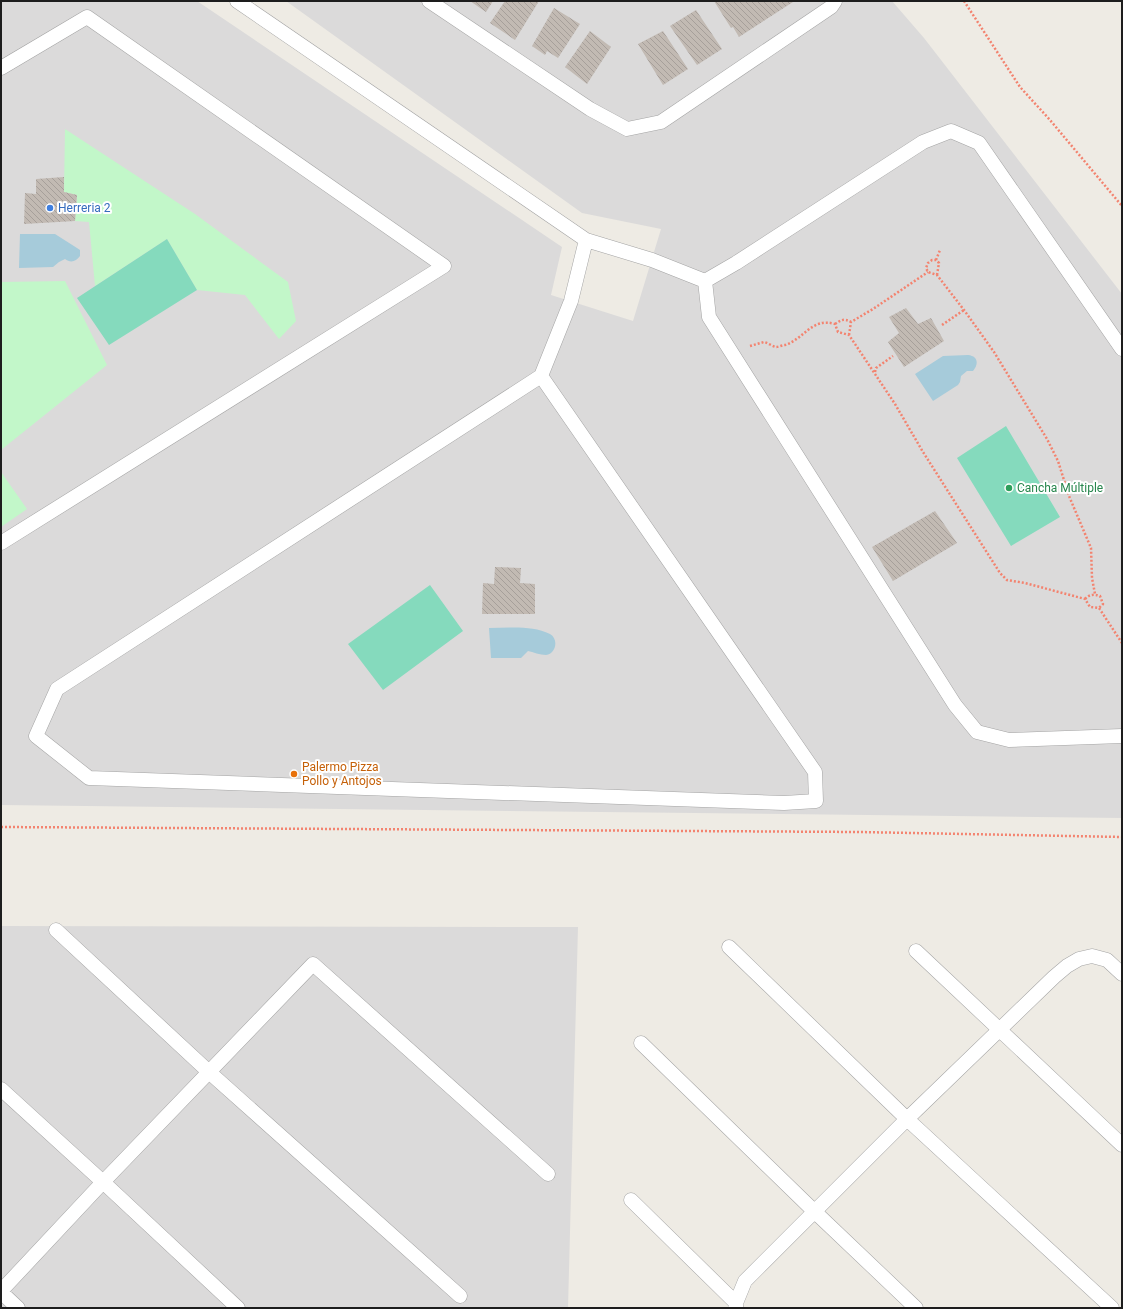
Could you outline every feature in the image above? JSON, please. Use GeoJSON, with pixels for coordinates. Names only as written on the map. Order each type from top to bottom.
{"type":"FeatureCollection","features":[{"type":"Feature","properties":{"kind":"lane"},"geometry":{"type":"LineString","coordinates":[[237,1],[586,240],[652,260],[704,281]]}},
{"type":"Feature","properties":{"kind":"lane"},"geometry":{"type":"LineString","coordinates":[[429,1],[590,109],[627,129],[661,122],[831,7],[835,1]]}},
{"type":"Feature","properties":{"kind":"lane"},"geometry":{"type":"LineString","coordinates":[[1,68],[87,17],[444,266],[1,543]]}},
{"type":"Feature","properties":{"kind":"lane"},"geometry":{"type":"LineString","coordinates":[[704,281],[736,263],[923,142],[951,131],[979,143],[1122,349]]}},
{"type":"Feature","properties":{"kind":"lane"},"geometry":{"type":"LineString","coordinates":[[541,376],[815,772],[816,801],[776,803],[90,778],[36,736],[57,689],[541,376],[571,301],[586,240]]}},
{"type":"Feature","properties":{"kind":"lane"},"geometry":{"type":"LineString","coordinates":[[704,281],[709,317],[955,706],[977,732],[1009,740],[1122,736]]}},
{"type":"Feature","properties":{"kind":"lane"},"geometry":{"type":"LineString","coordinates":[[56,930],[209,1072],[460,1296]]}},
{"type":"Feature","properties":{"kind":"lane"},"geometry":{"type":"LineString","coordinates":[[729,947],[907,1119],[1112,1308]]}},
{"type":"Feature","properties":{"kind":"lane"},"geometry":{"type":"LineString","coordinates":[[916,951],[1122,1145]]}},
{"type":"Feature","properties":{"kind":"lane"},"geometry":{"type":"LineString","coordinates":[[631,1200],[736,1305],[745,1281],[907,1119],[1054,977],[1079,958],[1092,956],[1107,960],[1122,974]]}},
{"type":"Feature","properties":{"kind":"lane"},"geometry":{"type":"LineString","coordinates":[[18,1308],[1,1291],[103,1182],[313,964],[548,1174]]}},
{"type":"Feature","properties":{"kind":"lane"},"geometry":{"type":"LineString","coordinates":[[641,1043],[814,1212],[916,1308]]}},
{"type":"Feature","properties":{"kind":"lane"},"geometry":{"type":"LineString","coordinates":[[1,1089],[238,1308]]}},
{"type":"Feature","properties":{"kind":"path"},"geometry":{"type":"LineString","coordinates":[[964,1],[1020,87],[1050,120],[1122,206]]}},
{"type":"Feature","properties":{"kind":"path"},"geometry":{"type":"LineString","coordinates":[[936,260],[940,250]]}},
{"type":"Feature","properties":{"kind":"path"},"geometry":{"type":"LineString","coordinates":[[928,272],[926,268],[928,263],[932,260],[936,260]]}},
{"type":"Feature","properties":{"kind":"path"},"geometry":{"type":"LineString","coordinates":[[936,260],[939,263],[937,275]]}},
{"type":"Feature","properties":{"kind":"path"},"geometry":{"type":"LineString","coordinates":[[928,272],[937,275],[964,310],[994,352],[1048,439],[1058,461],[1069,496],[1091,548],[1092,578],[1095,594]]}},
{"type":"Feature","properties":{"kind":"path"},"geometry":{"type":"LineString","coordinates":[[851,322],[928,272]]}},
{"type":"Feature","properties":{"kind":"path"},"geometry":{"type":"LineString","coordinates":[[942,325],[964,310]]}},
{"type":"Feature","properties":{"kind":"path"},"geometry":{"type":"LineString","coordinates":[[835,324],[846,319],[851,322]]}},
{"type":"Feature","properties":{"kind":"path"},"geometry":{"type":"LineString","coordinates":[[732,354],[757,343],[764,342],[776,347],[792,343],[805,332],[818,324],[829,322],[835,324]]}},
{"type":"Feature","properties":{"kind":"path"},"geometry":{"type":"LineString","coordinates":[[849,335],[851,322]]}},
{"type":"Feature","properties":{"kind":"path"},"geometry":{"type":"LineString","coordinates":[[835,324],[838,332],[849,335],[875,372],[923,452],[1000,573],[1007,580],[1025,583],[1085,599],[1090,607],[1099,608]]}},
{"type":"Feature","properties":{"kind":"path"},"geometry":{"type":"LineString","coordinates":[[875,372],[876,368],[893,356]]}},
{"type":"Feature","properties":{"kind":"path"},"geometry":{"type":"LineString","coordinates":[[1085,599],[1089,595],[1095,594],[1100,596],[1103,604],[1099,608]]}},
{"type":"Feature","properties":{"kind":"path"},"geometry":{"type":"LineString","coordinates":[[1099,608],[1122,643]]}},
{"type":"Feature","properties":{"kind":"path"},"geometry":{"type":"LineString","coordinates":[[1,827],[859,832],[1122,837]]}},
{"type":"Feature","properties":{"kind":"shaded area"},"geometry":{"type":"Polygon","coordinates":[[[1,1],[197,1],[562,247],[551,295],[633,321],[661,229],[582,213],[286,1],[892,1],[924,38],[1122,294],[1122,818],[1,805],[1,1]]]}},
{"type":"Feature","properties":{"kind":"shaded area"},"geometry":{"type":"Polygon","coordinates":[[[1,926],[578,927],[568,1308],[1,1308],[1,926]]]}},
{"type":"Feature","properties":{"kind":"green space"},"geometry":{"type":"Polygon","coordinates":[[[65,129],[195,214],[288,282],[296,321],[279,339],[245,295],[197,290],[167,239],[95,286],[89,222],[75,221],[77,195],[64,192],[65,129]]]}},
{"type":"Feature","properties":{"kind":"green space"},"geometry":{"type":"Polygon","coordinates":[[[167,239],[197,290],[109,345],[77,298],[167,239]]]}},
{"type":"Feature","properties":{"kind":"green space"},"geometry":{"type":"Polygon","coordinates":[[[65,281],[107,365],[1,450],[1,282],[65,281]]]}},
{"type":"Feature","properties":{"kind":"green space","name":"Cancha Múltiple"},"geometry":{"type":"Polygon","coordinates":[[[1006,426],[1060,517],[1011,546],[957,458],[1006,426]]]}},
{"type":"Feature","properties":{"kind":"green space"},"geometry":{"type":"Polygon","coordinates":[[[1,472],[27,509],[1,527],[1,472]]]}},
{"type":"Feature","properties":{"kind":"green space"},"geometry":{"type":"Polygon","coordinates":[[[430,585],[463,631],[383,690],[348,644],[430,585]]]}},
{"type":"Feature","properties":{"kind":"water"},"geometry":{"type":"Polygon","coordinates":[[[20,234],[55,234],[80,250],[80,256],[77,260],[73,261],[65,259],[53,267],[19,268],[20,234]]]}},
{"type":"Feature","properties":{"kind":"water"},"geometry":{"type":"Polygon","coordinates":[[[968,355],[976,359],[977,363],[973,371],[967,371],[961,376],[958,385],[933,401],[915,374],[943,356],[968,355]]]}},
{"type":"Feature","properties":{"kind":"water"},"geometry":{"type":"Polygon","coordinates":[[[489,628],[536,629],[553,636],[555,639],[555,646],[552,652],[546,655],[528,651],[521,658],[491,658],[489,628]]]}},
{"type":"Feature","properties":{"kind":"building"},"geometry":{"type":"Polygon","coordinates":[[[470,1],[493,1],[486,12],[470,1]]]}},
{"type":"Feature","properties":{"kind":"building"},"geometry":{"type":"Polygon","coordinates":[[[505,1],[539,1],[515,40],[490,23],[505,1]]]}},
{"type":"Feature","properties":{"kind":"building"},"geometry":{"type":"Polygon","coordinates":[[[714,1],[793,2],[739,37],[733,27],[731,28],[714,1]]]}},
{"type":"Feature","properties":{"kind":"building"},"geometry":{"type":"Polygon","coordinates":[[[554,8],[580,24],[558,58],[547,51],[545,55],[532,46],[554,8]]]}},
{"type":"Feature","properties":{"kind":"building"},"geometry":{"type":"Polygon","coordinates":[[[696,10],[722,49],[697,65],[670,26],[696,10]]]}},
{"type":"Feature","properties":{"kind":"building"},"geometry":{"type":"Polygon","coordinates":[[[590,31],[611,47],[587,84],[565,67],[590,31]]]}},
{"type":"Feature","properties":{"kind":"building"},"geometry":{"type":"Polygon","coordinates":[[[663,31],[688,69],[663,85],[638,44],[663,31]]]}},
{"type":"Feature","properties":{"kind":"building","name":"Herreria 2"},"geometry":{"type":"Polygon","coordinates":[[[64,177],[64,192],[77,195],[75,221],[24,224],[25,193],[36,194],[36,179],[64,177]]]}},
{"type":"Feature","properties":{"kind":"building"},"geometry":{"type":"Polygon","coordinates":[[[906,308],[918,324],[931,318],[944,341],[904,367],[888,342],[899,333],[889,317],[906,308]]]}},
{"type":"Feature","properties":{"kind":"building"},"geometry":{"type":"Polygon","coordinates":[[[935,511],[957,543],[893,581],[872,547],[935,511]]]}},
{"type":"Feature","properties":{"kind":"building"},"geometry":{"type":"Polygon","coordinates":[[[495,567],[521,568],[520,583],[535,584],[535,614],[482,614],[483,583],[494,584],[495,567]]]}},
{"type":"Feature","properties":{"kind":"place","name":"Herreria 2"},"geometry":{"type":"Point","coordinates":[50,208]}},
{"type":"Feature","properties":{"kind":"place","name":"Cancha Múltiple"},"geometry":{"type":"Point","coordinates":[1009,488]}},
{"type":"Feature","properties":{"kind":"place","name":"Palermo Pizza Pollo y Antojos"},"geometry":{"type":"Point","coordinates":[294,774]}}]}
